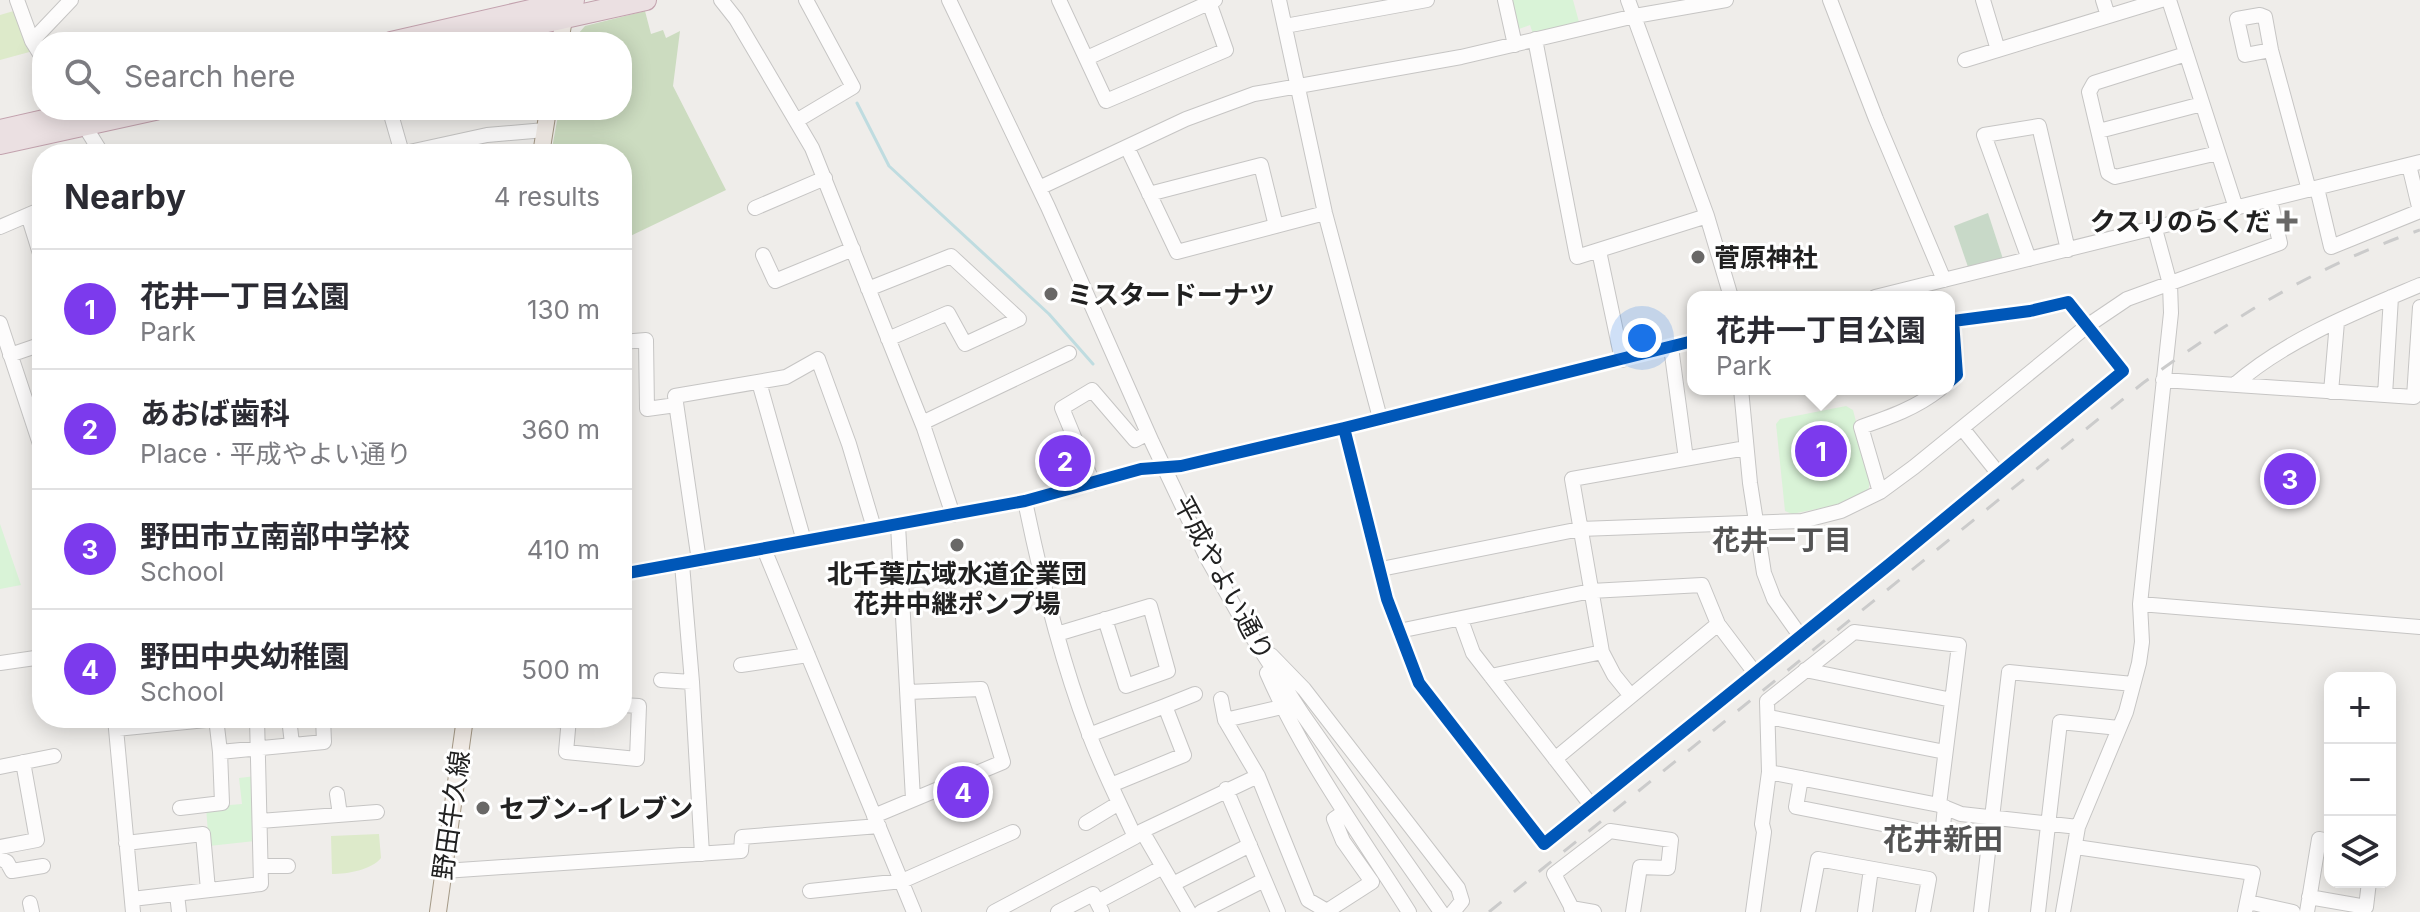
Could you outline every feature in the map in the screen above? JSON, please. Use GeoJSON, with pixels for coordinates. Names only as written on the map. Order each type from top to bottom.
{"type":"FeatureCollection","features":[{"type":"Feature","properties":{"kind":"highway"},"geometry":{"type":"LineString","coordinates":[[439,32],[569,5],[646,0]]}},
{"type":"Feature","properties":{"kind":"highway"},"geometry":{"type":"LineString","coordinates":[[488,32],[569,5]]}},
{"type":"Feature","properties":{"kind":"highway"},"geometry":{"type":"LineString","coordinates":[[0,130],[54,120]]}},
{"type":"Feature","properties":{"kind":"highway"},"geometry":{"type":"LineString","coordinates":[[0,144],[67,120]]}},
{"type":"Feature","properties":{"kind":"main road"},"geometry":{"type":"LineString","coordinates":[[562,32],[569,5]]}},
{"type":"Feature","properties":{"kind":"main road"},"geometry":{"type":"LineString","coordinates":[[543,144],[546,120]]}},
{"type":"Feature","properties":{"kind":"main road","name":"野田牛久線"},"geometry":{"type":"LineString","coordinates":[[438,912],[464,728]]}},
{"type":"Feature","properties":{"kind":"street"},"geometry":{"type":"LineString","coordinates":[[17,0],[32,41]]}},
{"type":"Feature","properties":{"kind":"street"},"geometry":{"type":"LineString","coordinates":[[41,32],[71,0]]}},
{"type":"Feature","properties":{"kind":"street"},"geometry":{"type":"LineString","coordinates":[[721,0],[736,19],[796,121],[825,178],[922,423],[953,515]]}},
{"type":"Feature","properties":{"kind":"street"},"geometry":{"type":"LineString","coordinates":[[796,121],[853,87],[806,0]]}},
{"type":"Feature","properties":{"kind":"street","name":"平成やよい通り"},"geometry":{"type":"LineString","coordinates":[[949,0],[1039,188],[1207,558],[1249,632],[1303,715],[1441,912]]}},
{"type":"Feature","properties":{"kind":"street"},"geometry":{"type":"LineString","coordinates":[[1059,0],[1106,101],[1226,50],[1212,1],[1087,58]]}},
{"type":"Feature","properties":{"kind":"street"},"geometry":{"type":"LineString","coordinates":[[1279,0],[1325,213],[1380,418]]}},
{"type":"Feature","properties":{"kind":"street"},"geometry":{"type":"LineString","coordinates":[[1285,26],[1379,4],[1427,0]]}},
{"type":"Feature","properties":{"kind":"street"},"geometry":{"type":"LineString","coordinates":[[1505,0],[1515,45]]}},
{"type":"Feature","properties":{"kind":"street"},"geometry":{"type":"LineString","coordinates":[[1628,0],[1707,216],[1729,291]]}},
{"type":"Feature","properties":{"kind":"street"},"geometry":{"type":"LineString","coordinates":[[1830,0],[1944,280]]}},
{"type":"Feature","properties":{"kind":"street"},"geometry":{"type":"LineString","coordinates":[[1983,0],[1998,50]]}},
{"type":"Feature","properties":{"kind":"street"},"geometry":{"type":"LineString","coordinates":[[2103,0],[2108,16]]}},
{"type":"Feature","properties":{"kind":"street"},"geometry":{"type":"LineString","coordinates":[[1965,60],[2161,0]]}},
{"type":"Feature","properties":{"kind":"street"},"geometry":{"type":"LineString","coordinates":[[2169,0],[2236,208]]}},
{"type":"Feature","properties":{"kind":"street"},"geometry":{"type":"LineString","coordinates":[[1039,188],[1224,103],[1299,85],[1461,57],[1635,16],[1716,1]]}},
{"type":"Feature","properties":{"kind":"street"},"geometry":{"type":"LineString","coordinates":[[1535,39],[1577,257],[1707,216]]}},
{"type":"Feature","properties":{"kind":"street"},"geometry":{"type":"LineString","coordinates":[[1899,291],[2155,229],[2236,208],[2270,200],[2313,189],[2415,164],[2420,211],[2331,247],[2313,189],[2271,50]]}},
{"type":"Feature","properties":{"kind":"street"},"geometry":{"type":"LineString","coordinates":[[2186,54],[2094,83],[2089,92],[2108,173],[2115,177],[2218,153]]}},
{"type":"Feature","properties":{"kind":"street"},"geometry":{"type":"LineString","coordinates":[[2099,131],[2202,104]]}},
{"type":"Feature","properties":{"kind":"street"},"geometry":{"type":"LineString","coordinates":[[84,120],[97,144]]}},
{"type":"Feature","properties":{"kind":"street"},"geometry":{"type":"LineString","coordinates":[[392,120],[398,144]]}},
{"type":"Feature","properties":{"kind":"street"},"geometry":{"type":"LineString","coordinates":[[2029,259],[1984,135],[2039,126],[2068,250]]}},
{"type":"Feature","properties":{"kind":"street"},"geometry":{"type":"LineString","coordinates":[[479,144],[545,130]]}},
{"type":"Feature","properties":{"kind":"street"},"geometry":{"type":"LineString","coordinates":[[1127,147],[1177,252],[1325,213]]}},
{"type":"Feature","properties":{"kind":"street"},"geometry":{"type":"LineString","coordinates":[[1149,194],[1261,165],[1276,226]]}},
{"type":"Feature","properties":{"kind":"street"},"geometry":{"type":"LineString","coordinates":[[755,208],[825,178]]}},
{"type":"Feature","properties":{"kind":"street"},"geometry":{"type":"LineString","coordinates":[[1381,569],[1580,529],[1821,517],[1861,503],[1880,492],[1962,428],[2087,326],[2127,299],[2280,243],[2270,200]]}},
{"type":"Feature","properties":{"kind":"street"},"geometry":{"type":"LineString","coordinates":[[0,227],[32,213]]}},
{"type":"Feature","properties":{"kind":"street"},"geometry":{"type":"LineString","coordinates":[[28,215],[32,228]]}},
{"type":"Feature","properties":{"kind":"street"},"geometry":{"type":"LineString","coordinates":[[2063,912],[2078,827],[2119,728],[2142,642],[2140,604],[2171,313],[2170,284],[2155,229]]}},
{"type":"Feature","properties":{"kind":"street"},"geometry":{"type":"LineString","coordinates":[[763,255],[775,281],[853,249]]}},
{"type":"Feature","properties":{"kind":"street"},"geometry":{"type":"LineString","coordinates":[[1599,251],[1622,360]]}},
{"type":"Feature","properties":{"kind":"street"},"geometry":{"type":"LineString","coordinates":[[868,289],[951,256],[1019,319],[965,344],[948,313],[888,339]]}},
{"type":"Feature","properties":{"kind":"street"},"geometry":{"type":"LineString","coordinates":[[2234,385],[2289,346],[2420,285]]}},
{"type":"Feature","properties":{"kind":"street"},"geometry":{"type":"LineString","coordinates":[[2385,395],[2391,297]]}},
{"type":"Feature","properties":{"kind":"street"},"geometry":{"type":"LineString","coordinates":[[1344,428],[1387,599],[1419,683],[1544,844],[2123,371],[2068,302],[2030,311],[1955,321]]}},
{"type":"Feature","properties":{"kind":"street"},"geometry":{"type":"LineString","coordinates":[[2163,380],[2414,397],[2420,307]]}},
{"type":"Feature","properties":{"kind":"street"},"geometry":{"type":"LineString","coordinates":[[2331,392],[2337,322]]}},
{"type":"Feature","properties":{"kind":"street"},"geometry":{"type":"LineString","coordinates":[[0,323],[32,408]]}},
{"type":"Feature","properties":{"kind":"street"},"geometry":{"type":"LineString","coordinates":[[632,341],[646,340],[647,409],[676,405]]}},
{"type":"Feature","properties":{"kind":"street"},"geometry":{"type":"LineString","coordinates":[[632,572],[1025,501],[1141,469],[1181,466],[1687,343]]}},
{"type":"Feature","properties":{"kind":"street"},"geometry":{"type":"LineString","coordinates":[[10,355],[32,347]]}},
{"type":"Feature","properties":{"kind":"street"},"geometry":{"type":"LineString","coordinates":[[1671,347],[1686,459]]}},
{"type":"Feature","properties":{"kind":"street"},"geometry":{"type":"LineString","coordinates":[[1955,348],[1955,377]]}},
{"type":"Feature","properties":{"kind":"street"},"geometry":{"type":"LineString","coordinates":[[922,423],[1069,353]]}},
{"type":"Feature","properties":{"kind":"street"},"geometry":{"type":"LineString","coordinates":[[699,561],[675,396],[786,377],[818,359],[849,444],[874,528]]}},
{"type":"Feature","properties":{"kind":"street"},"geometry":{"type":"LineString","coordinates":[[759,382],[804,541]]}},
{"type":"Feature","properties":{"kind":"street"},"geometry":{"type":"LineString","coordinates":[[1093,483],[1062,408],[1092,390],[1135,440],[1148,433]]}},
{"type":"Feature","properties":{"kind":"street"},"geometry":{"type":"LineString","coordinates":[[1742,395],[1746,448],[1767,583],[1784,616],[1801,637]]}},
{"type":"Feature","properties":{"kind":"street"},"geometry":{"type":"LineString","coordinates":[[1880,492],[1860,424],[1898,414],[1932,395]]}},
{"type":"Feature","properties":{"kind":"street"},"geometry":{"type":"LineString","coordinates":[[1962,428],[1998,473]]}},
{"type":"Feature","properties":{"kind":"street"},"geometry":{"type":"LineString","coordinates":[[1631,696],[1614,675],[1602,652],[1572,479],[1746,448]]}},
{"type":"Feature","properties":{"kind":"street"},"geometry":{"type":"LineString","coordinates":[[1025,501],[1057,634],[1089,735],[1119,803],[1163,867],[1189,912]]}},
{"type":"Feature","properties":{"kind":"street"},"geometry":{"type":"LineString","coordinates":[[898,525],[913,799]]}},
{"type":"Feature","properties":{"kind":"street"},"geometry":{"type":"LineString","coordinates":[[764,549],[914,912]]}},
{"type":"Feature","properties":{"kind":"street"},"geometry":{"type":"LineString","coordinates":[[682,564],[702,854]]}},
{"type":"Feature","properties":{"kind":"street"},"geometry":{"type":"LineString","coordinates":[[1399,631],[1591,591],[1702,585],[1718,624],[1755,673]]}},
{"type":"Feature","properties":{"kind":"street"},"geometry":{"type":"LineString","coordinates":[[2140,604],[2420,627]]}},
{"type":"Feature","properties":{"kind":"street"},"geometry":{"type":"LineString","coordinates":[[1057,634],[1105,619],[1150,606],[1168,671],[1126,686],[1105,619]]}},
{"type":"Feature","properties":{"kind":"street"},"geometry":{"type":"LineString","coordinates":[[1461,620],[1473,653],[1591,805]]}},
{"type":"Feature","properties":{"kind":"street"},"geometry":{"type":"LineString","coordinates":[[1555,759],[1718,624]]}},
{"type":"Feature","properties":{"kind":"street"},"geometry":{"type":"LineString","coordinates":[[1249,632],[1282,707],[1344,812],[1409,912]]}},
{"type":"Feature","properties":{"kind":"street"},"geometry":{"type":"LineString","coordinates":[[1249,632],[1304,689],[1458,888],[1462,901],[1453,912]]}},
{"type":"Feature","properties":{"kind":"street"},"geometry":{"type":"LineString","coordinates":[[1753,912],[1769,772],[1767,701],[1854,632],[1959,645],[1945,752],[1943,826],[1933,834],[1796,807],[1801,778]]}},
{"type":"Feature","properties":{"kind":"street"},"geometry":{"type":"LineString","coordinates":[[1491,676],[1602,652]]}},
{"type":"Feature","properties":{"kind":"street"},"geometry":{"type":"LineString","coordinates":[[741,665],[808,655]]}},
{"type":"Feature","properties":{"kind":"street"},"geometry":{"type":"LineString","coordinates":[[0,663],[32,658]]}},
{"type":"Feature","properties":{"kind":"street"},"geometry":{"type":"LineString","coordinates":[[1805,670],[1952,700]]}},
{"type":"Feature","properties":{"kind":"street"},"geometry":{"type":"LineString","coordinates":[[1981,912],[2009,672],[2133,684]]}},
{"type":"Feature","properties":{"kind":"street"},"geometry":{"type":"LineString","coordinates":[[661,680],[692,682]]}},
{"type":"Feature","properties":{"kind":"street"},"geometry":{"type":"LineString","coordinates":[[444,871],[741,851],[742,837],[876,821],[913,799],[1003,762],[981,689],[908,692]]}},
{"type":"Feature","properties":{"kind":"street"},"geometry":{"type":"LineString","coordinates":[[1089,735],[1195,694]]}},
{"type":"Feature","properties":{"kind":"street"},"geometry":{"type":"LineString","coordinates":[[1221,699],[1225,720],[1258,776],[1308,900],[1327,911],[1372,882],[1343,841],[1334,819],[1344,812]]}},
{"type":"Feature","properties":{"kind":"street"},"geometry":{"type":"LineString","coordinates":[[568,728],[566,752],[637,759],[639,706],[632,706]]}},
{"type":"Feature","properties":{"kind":"street"},"geometry":{"type":"LineString","coordinates":[[1111,785],[1184,755],[1165,706]]}},
{"type":"Feature","properties":{"kind":"street"},"geometry":{"type":"LineString","coordinates":[[1225,720],[1282,707]]}},
{"type":"Feature","properties":{"kind":"street"},"geometry":{"type":"LineString","coordinates":[[1769,717],[1945,752]]}},
{"type":"Feature","properties":{"kind":"street"},"geometry":{"type":"LineString","coordinates":[[2038,912],[2060,722],[2119,728]]}},
{"type":"Feature","properties":{"kind":"street"},"geometry":{"type":"LineString","coordinates":[[116,728],[132,906],[177,894],[261,884],[257,728]]}},
{"type":"Feature","properties":{"kind":"street"},"geometry":{"type":"LineString","coordinates":[[180,808],[222,803],[217,728]]}},
{"type":"Feature","properties":{"kind":"street"},"geometry":{"type":"LineString","coordinates":[[290,728],[292,744]]}},
{"type":"Feature","properties":{"kind":"street"},"geometry":{"type":"LineString","coordinates":[[220,752],[324,742],[323,728]]}},
{"type":"Feature","properties":{"kind":"street"},"geometry":{"type":"LineString","coordinates":[[0,767],[54,756]]}},
{"type":"Feature","properties":{"kind":"street"},"geometry":{"type":"LineString","coordinates":[[0,847],[37,840],[23,762]]}},
{"type":"Feature","properties":{"kind":"street"},"geometry":{"type":"LineString","coordinates":[[1769,772],[1942,806],[1961,814],[2078,827]]}},
{"type":"Feature","properties":{"kind":"street"},"geometry":{"type":"LineString","coordinates":[[994,912],[1138,834],[1258,776]]}},
{"type":"Feature","properties":{"kind":"street"},"geometry":{"type":"LineString","coordinates":[[1226,789],[1278,912]]}},
{"type":"Feature","properties":{"kind":"street"},"geometry":{"type":"LineString","coordinates":[[337,794],[340,815]]}},
{"type":"Feature","properties":{"kind":"street"},"geometry":{"type":"LineString","coordinates":[[1086,823],[1119,803]]}},
{"type":"Feature","properties":{"kind":"street"},"geometry":{"type":"LineString","coordinates":[[260,821],[377,812]]}},
{"type":"Feature","properties":{"kind":"street"},"geometry":{"type":"LineString","coordinates":[[1594,912],[1572,910],[1554,874],[1610,831],[1671,840],[1668,868],[1640,867],[1633,912]]}},
{"type":"Feature","properties":{"kind":"street"},"geometry":{"type":"LineString","coordinates":[[810,891],[902,881],[1013,832]]}},
{"type":"Feature","properties":{"kind":"street"},"geometry":{"type":"LineString","coordinates":[[126,843],[203,834],[208,890]]}},
{"type":"Feature","properties":{"kind":"street"},"geometry":{"type":"LineString","coordinates":[[2324,840],[2319,839],[2308,904],[2366,907],[2368,888]]}},
{"type":"Feature","properties":{"kind":"street"},"geometry":{"type":"LineString","coordinates":[[1173,884],[1250,845]]}},
{"type":"Feature","properties":{"kind":"street"},"geometry":{"type":"LineString","coordinates":[[2076,847],[2253,873],[2246,907],[2293,912]]}},
{"type":"Feature","properties":{"kind":"street"},"geometry":{"type":"LineString","coordinates":[[0,857],[12,871],[43,866]]}},
{"type":"Feature","properties":{"kind":"street"},"geometry":{"type":"LineString","coordinates":[[1808,912],[1818,859],[1929,879],[1923,912]]}},
{"type":"Feature","properties":{"kind":"street"},"geometry":{"type":"LineString","coordinates":[[261,866],[288,866]]}},
{"type":"Feature","properties":{"kind":"street"},"geometry":{"type":"LineString","coordinates":[[1058,912],[1093,894],[1099,907],[1163,867]]}},
{"type":"Feature","properties":{"kind":"street"},"geometry":{"type":"LineString","coordinates":[[1865,912],[1871,869]]}},
{"type":"Feature","properties":{"kind":"street"},"geometry":{"type":"LineString","coordinates":[[1201,912],[1264,880]]}},
{"type":"Feature","properties":{"kind":"street"},"geometry":{"type":"LineString","coordinates":[[177,894],[179,912]]}},
{"type":"Feature","properties":{"kind":"green space"},"geometry":{"type":"Polygon","coordinates":[[[1510,0],[1573,0],[1579,22],[1533,34],[1530,25],[1516,30],[1510,0]]]}},
{"type":"Feature","properties":{"kind":"green space"},"geometry":{"type":"Polygon","coordinates":[[[17,10],[32,51],[0,60],[0,15],[17,10]]]}},
{"type":"Feature","properties":{"kind":"green space"},"geometry":{"type":"Polygon","coordinates":[[[645,11],[651,34],[663,30],[666,38],[680,31],[673,86],[726,190],[632,235],[632,144],[553,144],[557,120],[632,120],[632,32],[580,32],[585,26],[645,11]]]}},
{"type":"Feature","properties":{"kind":"green space"},"geometry":{"type":"Polygon","coordinates":[[[1988,213],[2003,259],[1968,267],[1954,226],[1988,213]]]}},
{"type":"Feature","properties":{"kind":"green space"},"geometry":{"type":"Polygon","coordinates":[[[1846,406],[1853,410],[1871,478],[1868,491],[1846,503],[1792,514],[1785,511],[1776,424],[1780,419],[1846,406]]]}},
{"type":"Feature","properties":{"kind":"green space"},"geometry":{"type":"Polygon","coordinates":[[[0,524],[21,585],[0,589],[0,524]]]}},
{"type":"Feature","properties":{"kind":"green space"},"geometry":{"type":"Polygon","coordinates":[[[256,776],[255,841],[209,846],[206,807],[242,804],[239,778],[256,776]]]}},
{"type":"Feature","properties":{"kind":"green space"},"geometry":{"type":"Polygon","coordinates":[[[379,834],[381,858],[377,862],[359,870],[332,874],[331,836],[379,834]]]}},
{"type":"Feature","properties":{"kind":"waterway"},"geometry":{"type":"LineString","coordinates":[[857,103],[889,166],[1049,314],[1093,364]]}},
{"type":"Feature","properties":{"kind":"railway"},"geometry":{"type":"LineString","coordinates":[[1489,912],[2143,383],[2242,316],[2310,277],[2420,230]]}},
{"type":"Feature","properties":{"kind":"cycle path"},"geometry":{"type":"LineString","coordinates":[[1344,428],[1387,599],[1419,683],[1544,844],[2123,371],[2068,302],[2030,311],[1955,321]]}},
{"type":"Feature","properties":{"kind":"cycle path"},"geometry":{"type":"LineString","coordinates":[[632,572],[1025,501],[1141,469],[1181,466],[1687,342]]}},
{"type":"Feature","properties":{"kind":"cycle path"},"geometry":{"type":"LineString","coordinates":[[1955,348],[1955,377]]}},
{"type":"Feature","properties":{"kind":"place","name":"クスリのらくだ"},"geometry":{"type":"Point","coordinates":[2287,221]}},
{"type":"Feature","properties":{"kind":"place","name":"菅原神社"},"geometry":{"type":"Point","coordinates":[1698,257]}},
{"type":"Feature","properties":{"kind":"place","name":"ミスタードーナツ"},"geometry":{"type":"Point","coordinates":[1051,294]}},
{"type":"Feature","properties":{"kind":"place","name":"花井一丁目公園"},"geometry":{"type":"Point","coordinates":[1821,451]}},
{"type":"Feature","properties":{"kind":"place","name":"あおば歯科"},"geometry":{"type":"Point","coordinates":[1065,461]}},
{"type":"Feature","properties":{"kind":"place","name":"野田市立南部中学校"},"geometry":{"type":"Point","coordinates":[2290,479]}},
{"type":"Feature","properties":{"kind":"place","name":"北千葉広域水道企業団 花井中継ポンプ場"},"geometry":{"type":"Point","coordinates":[957,545]}},
{"type":"Feature","properties":{"kind":"place","name":"野田中央幼稚園"},"geometry":{"type":"Point","coordinates":[963,792]}},
{"type":"Feature","properties":{"kind":"place","name":"セブン-イレブン"},"geometry":{"type":"Point","coordinates":[483,808]}},
{"type":"Feature","properties":{"kind":"district","name":"花井一丁目"},"geometry":{"type":"Point","coordinates":[1782,540]}},
{"type":"Feature","properties":{"kind":"district","name":"花井新田"},"geometry":{"type":"Point","coordinates":[1943,839]}}]}
